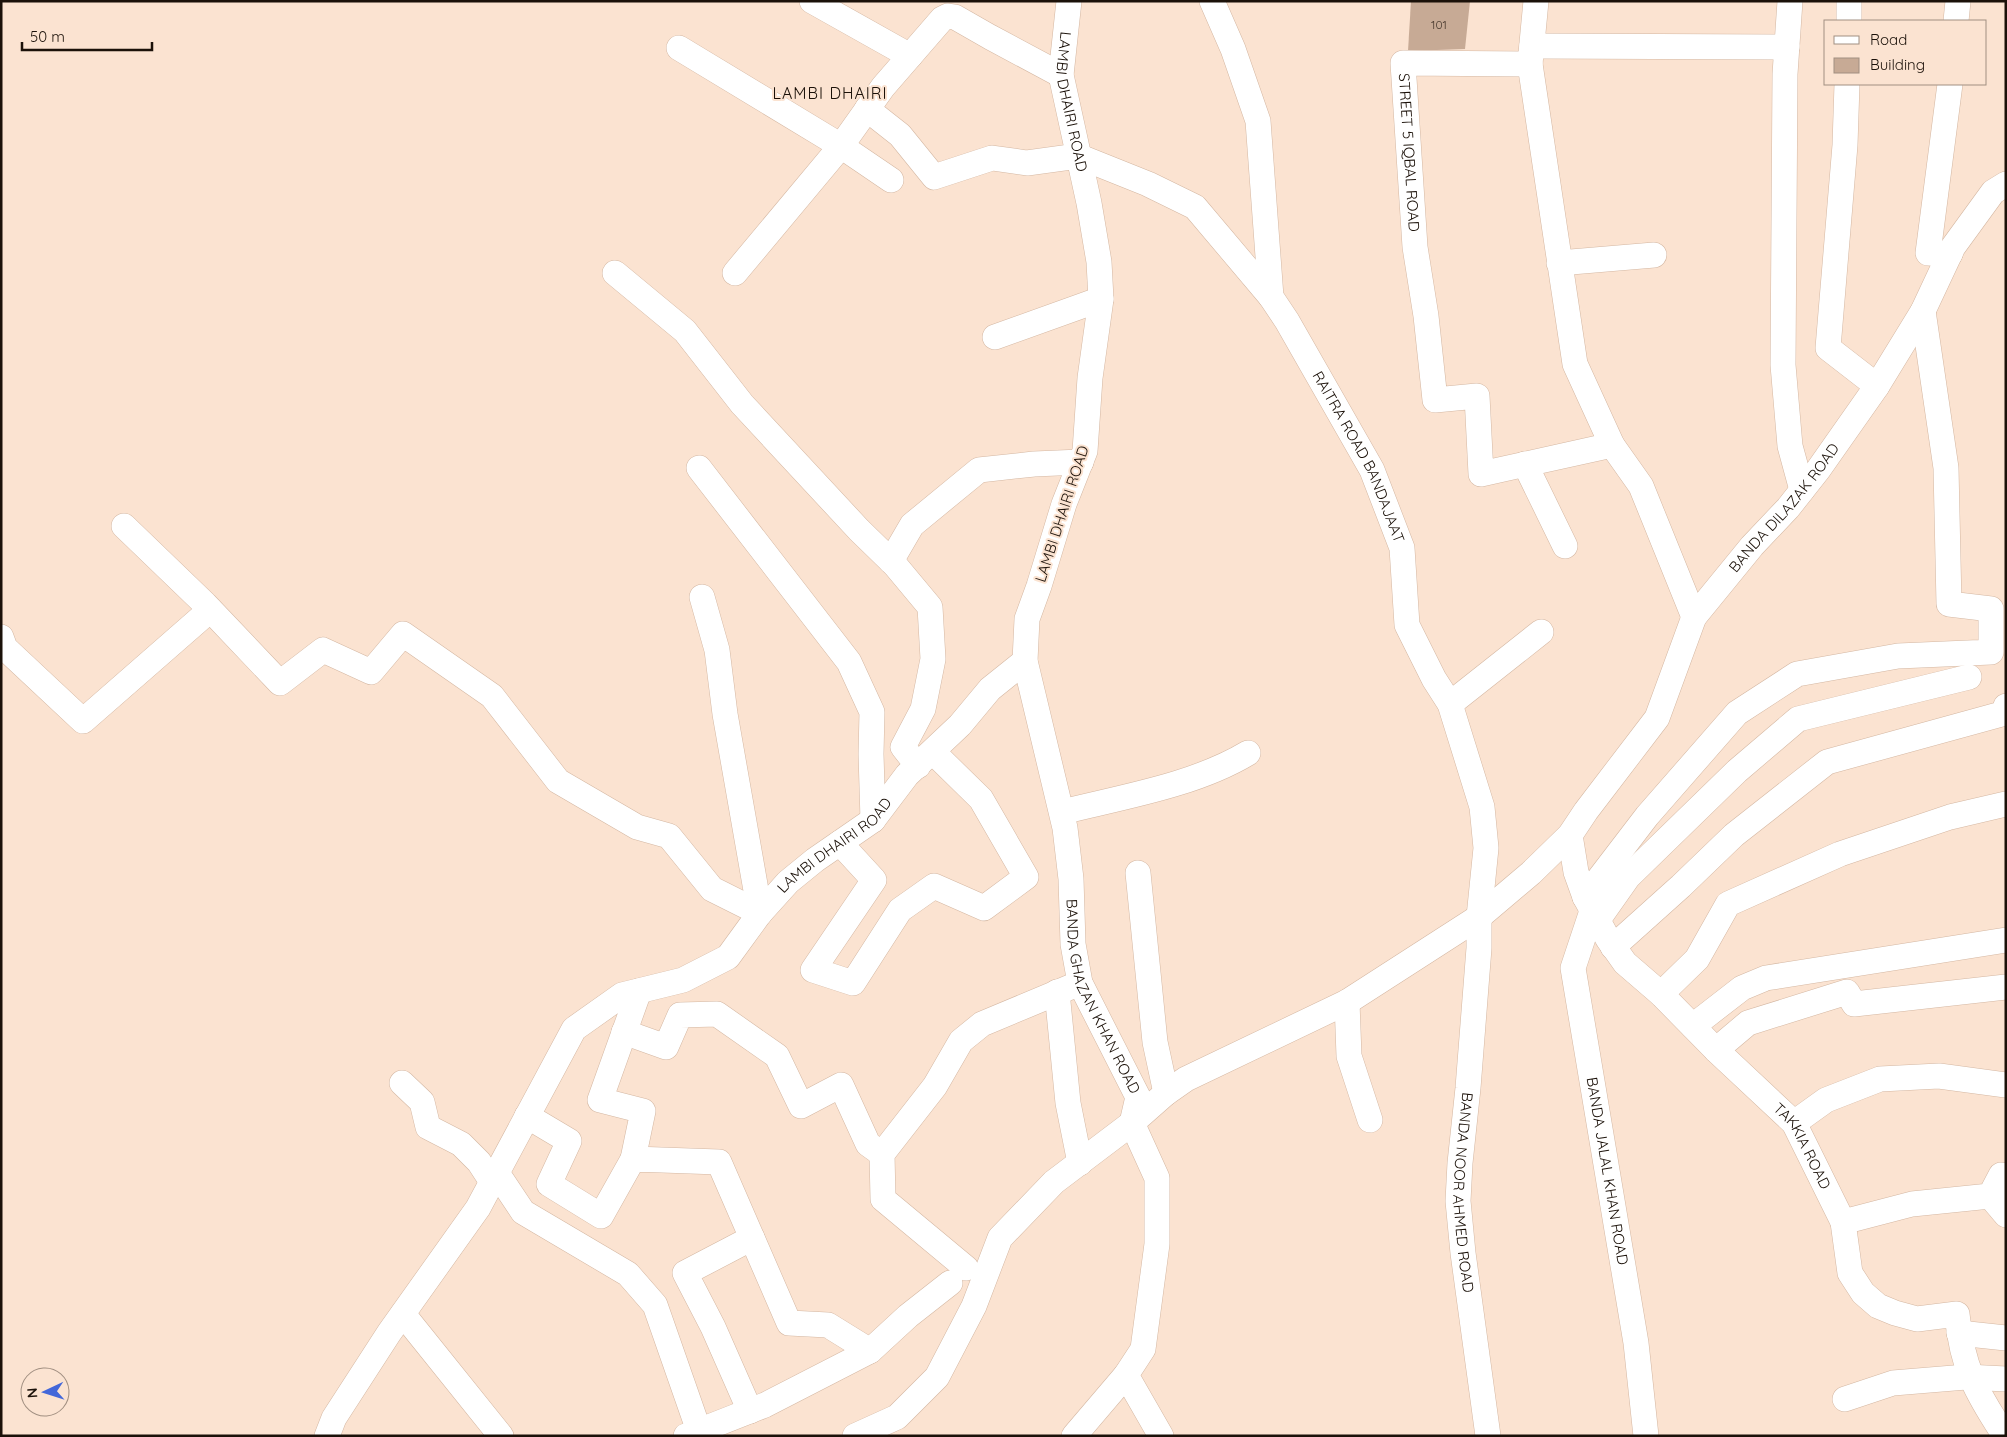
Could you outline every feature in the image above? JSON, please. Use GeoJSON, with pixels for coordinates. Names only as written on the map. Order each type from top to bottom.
{"type":"FeatureCollection","features":[{"type":"Feature","properties":{"kind":"street"},"geometry":{"type":"LineString","coordinates":[[812,1],[910,56]]}},
{"type":"Feature","properties":{"kind":"street","name":"LAMBI DHAIRI ROAD"},"geometry":{"type":"LineString","coordinates":[[327,1436],[334,1418],[403,1314],[478,1208],[574,1029],[622,995],[683,980],[728,958],[760,913],[788,882],[873,820],[907,775],[960,725],[990,689],[1025,661],[1027,619],[1064,504],[1085,451],[1090,378],[1102,299],[1099,262],[1061,74],[1069,1]]}},
{"type":"Feature","properties":{"kind":"street","name":"RAITRA ROAD BANDAJAAT"},"geometry":{"type":"LineString","coordinates":[[1212,1],[1233,50],[1258,121],[1271,297],[1287,321],[1372,470],[1402,548],[1407,625],[1434,679],[1450,704],[1482,807],[1486,848],[1479,917]]}},
{"type":"Feature","properties":{"kind":"street"},"geometry":{"type":"LineString","coordinates":[[1536,1],[1531,55],[1559,263],[1575,364],[1612,445],[1641,486],[1694,617]]}},
{"type":"Feature","properties":{"kind":"street"},"geometry":{"type":"LineString","coordinates":[[1790,1],[1785,74],[1783,365],[1790,446],[1802,490]]}},
{"type":"Feature","properties":{"kind":"street"},"geometry":{"type":"LineString","coordinates":[[1849,1],[1849,20]]}},
{"type":"Feature","properties":{"kind":"street"},"geometry":{"type":"LineString","coordinates":[[1956,20],[1958,1]]}},
{"type":"Feature","properties":{"kind":"street"},"geometry":{"type":"LineString","coordinates":[[735,273],[841,146],[866,109],[942,19],[948,16],[955,17],[1061,74]]}},
{"type":"Feature","properties":{"kind":"street"},"geometry":{"type":"LineString","coordinates":[[1531,55],[1787,47]]}},
{"type":"Feature","properties":{"kind":"street"},"geometry":{"type":"LineString","coordinates":[[678,48],[841,146],[891,180]]}},
{"type":"Feature","properties":{"kind":"street","name":"STREET 5 IQBAL ROAD"},"geometry":{"type":"LineString","coordinates":[[1525,464],[1481,474],[1477,396],[1435,400],[1426,316],[1415,247],[1403,63],[1531,55]]}},
{"type":"Feature","properties":{"kind":"street"},"geometry":{"type":"LineString","coordinates":[[1847,85],[1845,145],[1828,348],[1877,386]]}},
{"type":"Feature","properties":{"kind":"street"},"geometry":{"type":"LineString","coordinates":[[1950,85],[1928,253],[1950,254]]}},
{"type":"Feature","properties":{"kind":"street"},"geometry":{"type":"LineString","coordinates":[[866,109],[900,135],[934,177],[992,158],[1027,163],[1078,156],[1148,184],[1196,207],[1271,297]]}},
{"type":"Feature","properties":{"kind":"street","name":"BANDA DILAZAK ROAD"},"geometry":{"type":"LineString","coordinates":[[855,1436],[897,1417],[937,1377],[974,1306],[1000,1238],[1054,1182],[1186,1079],[1347,1002],[1479,917],[1532,873],[1570,835],[1657,718],[1694,617],[1752,546],[1802,490],[1877,386],[1923,311],[1950,254],[1993,192],[2006,184]]}},
{"type":"Feature","properties":{"kind":"street"},"geometry":{"type":"LineString","coordinates":[[1559,263],[1654,255]]}},
{"type":"Feature","properties":{"kind":"street"},"geometry":{"type":"LineString","coordinates":[[615,273],[685,332],[742,404],[859,530],[891,561],[930,607],[933,659],[923,709],[903,747],[925,759],[981,799],[1026,877],[984,908],[934,886],[900,910],[853,983],[813,970],[874,880],[840,843]]}},
{"type":"Feature","properties":{"kind":"street"},"geometry":{"type":"LineString","coordinates":[[995,337],[1102,299]]}},
{"type":"Feature","properties":{"kind":"street"},"geometry":{"type":"LineString","coordinates":[[1591,910],[1647,816],[1737,713],[1796,674],[1898,656],[1991,652],[1998,602],[1949,604],[1946,468],[1923,311]]}},
{"type":"Feature","properties":{"kind":"street"},"geometry":{"type":"LineString","coordinates":[[1565,546],[1525,464],[1612,445]]}},
{"type":"Feature","properties":{"kind":"street"},"geometry":{"type":"LineString","coordinates":[[891,561],[912,525],[979,470],[1034,464],[1081,462]]}},
{"type":"Feature","properties":{"kind":"street"},"geometry":{"type":"LineString","coordinates":[[699,468],[849,662],[872,712],[873,820]]}},
{"type":"Feature","properties":{"kind":"street"},"geometry":{"type":"LineString","coordinates":[[124,526],[210,610],[280,683],[323,650],[371,672],[403,634],[492,696],[558,781],[637,827],[669,836],[712,890],[760,913]]}},
{"type":"Feature","properties":{"kind":"street"},"geometry":{"type":"LineString","coordinates":[[702,597],[717,650],[725,714],[760,913]]}},
{"type":"Feature","properties":{"kind":"street"},"geometry":{"type":"LineString","coordinates":[[1,637],[5,648],[83,721],[210,610]]}},
{"type":"Feature","properties":{"kind":"street"},"geometry":{"type":"LineString","coordinates":[[1450,704],[1541,632]]}},
{"type":"Feature","properties":{"kind":"street","name":"BANDA GHAZAN KHAN ROAD"},"geometry":{"type":"LineString","coordinates":[[1025,661],[1062,812],[1071,879],[1073,944],[1080,983],[1138,1097],[1132,1123]]}},
{"type":"Feature","properties":{"kind":"street"},"geometry":{"type":"LineString","coordinates":[[1591,910],[1628,877],[1737,771],[1798,719],[1969,677]]}},
{"type":"Feature","properties":{"kind":"street"},"geometry":{"type":"LineString","coordinates":[[1613,947],[1734,835],[1827,762],[2006,713],[2006,706]]}},
{"type":"Feature","properties":{"kind":"street"},"geometry":{"type":"LineString","coordinates":[[1062,812],[1169,785],[1233,762],[1248,753]]}},
{"type":"Feature","properties":{"kind":"street"},"geometry":{"type":"LineString","coordinates":[[1661,994],[1697,959],[1728,904],[1840,854],[1950,817],[2006,804]]}},
{"type":"Feature","properties":{"kind":"street","name":"TAKKIA ROAD"},"geometry":{"type":"LineString","coordinates":[[1570,835],[1576,872],[1591,910],[1625,963],[1661,994],[1716,1050],[1794,1123],[1843,1222],[1850,1272],[1863,1293],[1878,1306],[1895,1313],[1917,1318],[1957,1314],[1959,1333],[1971,1378],[1982,1402],[2005,1436]]}},
{"type":"Feature","properties":{"kind":"street"},"geometry":{"type":"LineString","coordinates":[[1138,873],[1155,1042],[1166,1093]]}},
{"type":"Feature","properties":{"kind":"street","name":"BANDA JALAL KHAN ROAD"},"geometry":{"type":"LineString","coordinates":[[1591,910],[1573,968],[1636,1343],[1646,1436]]}},
{"type":"Feature","properties":{"kind":"street","name":"BANDA NOOR AHMED ROAD"},"geometry":{"type":"LineString","coordinates":[[1479,917],[1471,1051],[1458,1201],[1462,1253],[1488,1436]]}},
{"type":"Feature","properties":{"kind":"street"},"geometry":{"type":"LineString","coordinates":[[1693,1026],[1742,988],[1766,978],[2006,940]]}},
{"type":"Feature","properties":{"kind":"street"},"geometry":{"type":"LineString","coordinates":[[402,1083],[422,1102],[428,1127],[462,1144],[495,1178],[523,1212],[628,1274],[655,1305],[693,1433],[750,1411],[870,1351],[908,1316],[958,1275],[883,1199],[882,1154],[935,1086],[961,1041],[982,1024],[1080,983]]}},
{"type":"Feature","properties":{"kind":"street"},"geometry":{"type":"LineString","coordinates":[[1716,1050],[1748,1023],[1846,992],[1854,1004],[2006,987]]}},
{"type":"Feature","properties":{"kind":"street"},"geometry":{"type":"LineString","coordinates":[[527,1116],[568,1141],[549,1184],[601,1216],[633,1159],[642,1111],[600,1100],[639,991]]}},
{"type":"Feature","properties":{"kind":"street"},"geometry":{"type":"LineString","coordinates":[[1057,992],[1068,1102],[1080,1162]]}},
{"type":"Feature","properties":{"kind":"street"},"geometry":{"type":"LineString","coordinates":[[1347,1002],[1349,1056],[1370,1120]]}},
{"type":"Feature","properties":{"kind":"street"},"geometry":{"type":"LineString","coordinates":[[624,1032],[666,1047],[680,1015],[717,1014],[777,1056],[801,1106],[841,1085],[868,1144],[882,1154]]}},
{"type":"Feature","properties":{"kind":"street"},"geometry":{"type":"LineString","coordinates":[[1794,1123],[1826,1100],[1880,1079],[1939,1076],[2006,1085]]}},
{"type":"Feature","properties":{"kind":"street"},"geometry":{"type":"LineString","coordinates":[[1074,1436],[1126,1375],[1142,1349],[1157,1244],[1157,1178],[1132,1123]]}},
{"type":"Feature","properties":{"kind":"street"},"geometry":{"type":"LineString","coordinates":[[633,1159],[719,1162],[788,1323],[828,1325],[870,1351]]}},
{"type":"Feature","properties":{"kind":"street"},"geometry":{"type":"LineString","coordinates":[[1990,1196],[2001,1175],[2006,1176]]}},
{"type":"Feature","properties":{"kind":"street"},"geometry":{"type":"LineString","coordinates":[[1843,1222],[1912,1204],[1990,1196]]}},
{"type":"Feature","properties":{"kind":"street"},"geometry":{"type":"LineString","coordinates":[[1990,1196],[2006,1215]]}},
{"type":"Feature","properties":{"kind":"street"},"geometry":{"type":"LineString","coordinates":[[750,1411],[713,1327],[685,1273],[752,1238]]}},
{"type":"Feature","properties":{"kind":"street"},"geometry":{"type":"LineString","coordinates":[[403,1314],[501,1436]]}},
{"type":"Feature","properties":{"kind":"street"},"geometry":{"type":"LineString","coordinates":[[1959,1333],[2006,1338]]}},
{"type":"Feature","properties":{"kind":"street"},"geometry":{"type":"LineString","coordinates":[[1126,1375],[1161,1436]]}},
{"type":"Feature","properties":{"kind":"street"},"geometry":{"type":"LineString","coordinates":[[1845,1399],[1893,1384],[1971,1378],[2006,1379]]}},
{"type":"Feature","properties":{"kind":"building"},"geometry":{"type":"Polygon","coordinates":[[[1411,1],[1470,1],[1465,49],[1408,51],[1411,1]]]}},
{"type":"Feature","properties":{"kind":"district","name":"LAMBI DHAIRI"},"geometry":{"type":"Point","coordinates":[830,93]}}]}
